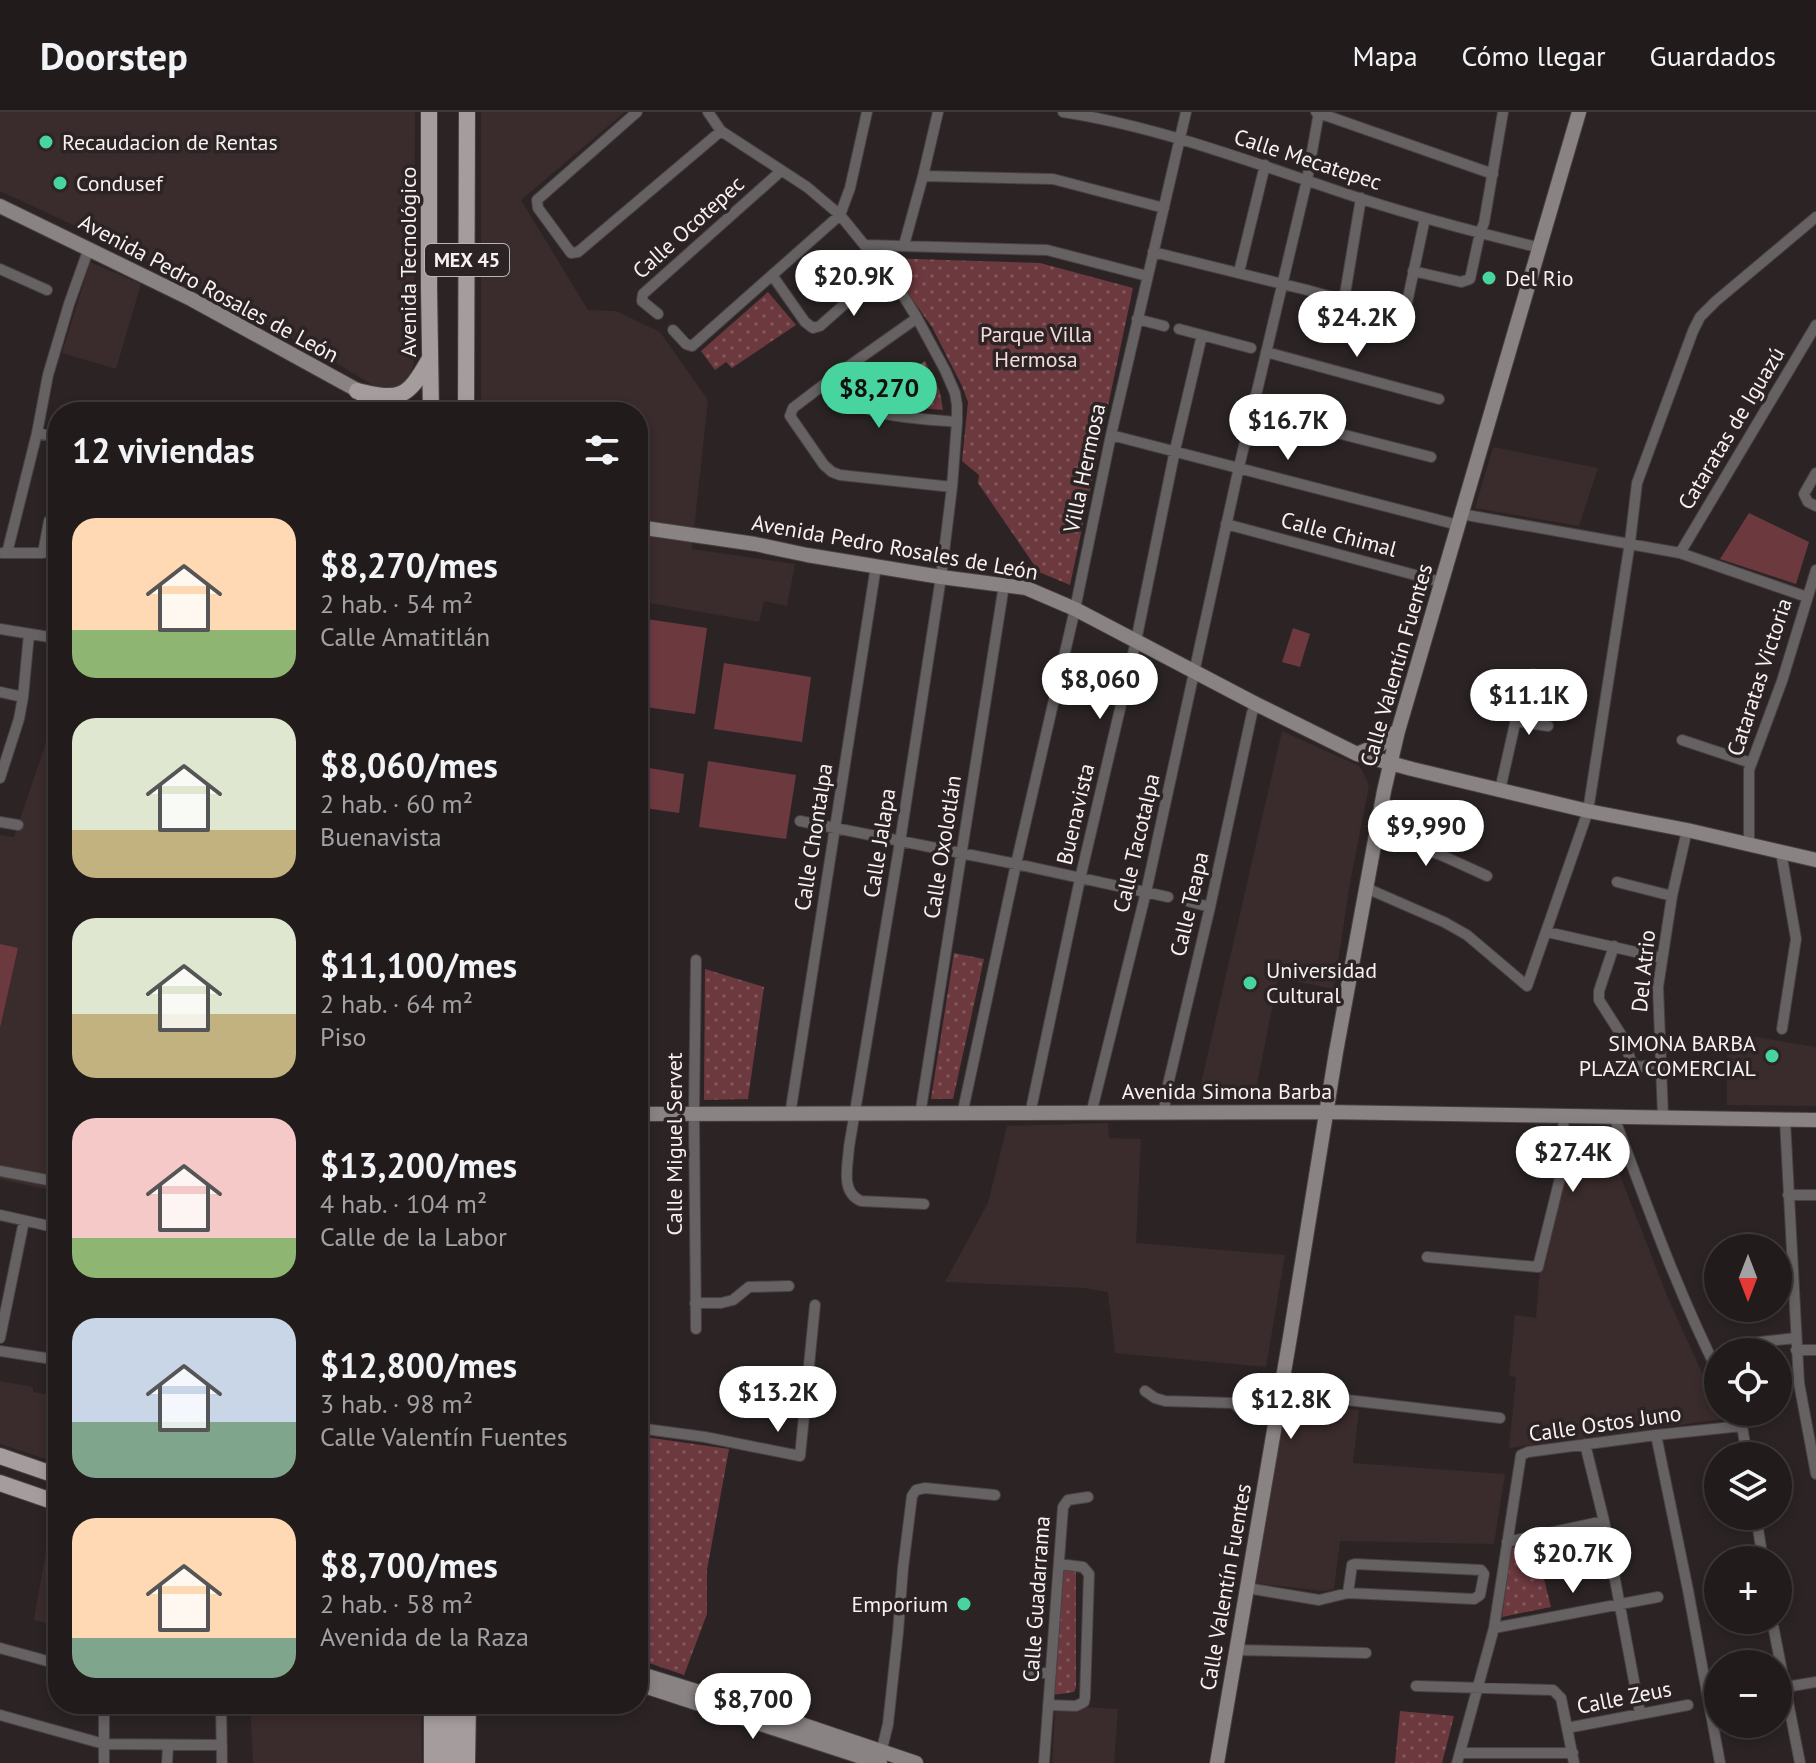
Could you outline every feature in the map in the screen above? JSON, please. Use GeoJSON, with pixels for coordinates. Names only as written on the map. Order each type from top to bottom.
{"type":"FeatureCollection","features":[{"type":"Feature","properties":{"kind":"main road","name":"Avenida Tecnológico"},"geometry":{"type":"LineString","coordinates":[[429,112],[431,402]]}},
{"type":"Feature","properties":{"kind":"main road","name":"MEX 45"},"geometry":{"type":"LineString","coordinates":[[466,402],[467,112]]}},
{"type":"Feature","properties":{"kind":"main road","name":"Calle Valentín Fuentes"},"geometry":{"type":"LineString","coordinates":[[1217,1763],[1326,1112],[1384,791],[1397,735],[1579,112]]}},
{"type":"Feature","properties":{"kind":"main road","name":"Avenida Pedro Rosales de León"},"geometry":{"type":"LineString","coordinates":[[0,206],[191,299],[378,402]]}},
{"type":"Feature","properties":{"kind":"main road"},"geometry":{"type":"LineString","coordinates":[[357,391],[389,397],[404,393],[419,378],[430,359]]}},
{"type":"Feature","properties":{"kind":"main road"},"geometry":{"type":"LineString","coordinates":[[357,391],[372,402]]}},
{"type":"Feature","properties":{"kind":"main road","name":"Avenida Pedro Rosales de León"},"geometry":{"type":"LineString","coordinates":[[648,528],[1038,592],[1357,754],[1588,811],[1816,860]]}},
{"type":"Feature","properties":{"kind":"main road"},"geometry":{"type":"LineString","coordinates":[[1384,791],[1368,763],[1357,754],[1397,735],[1398,751],[1412,769]]}},
{"type":"Feature","properties":{"kind":"main road","name":"Avenida Simona Barba"},"geometry":{"type":"LineString","coordinates":[[648,1114],[1326,1112],[1816,1120]]}},
{"type":"Feature","properties":{"kind":"main road"},"geometry":{"type":"LineString","coordinates":[[0,1456],[48,1473]]}},
{"type":"Feature","properties":{"kind":"main road"},"geometry":{"type":"LineString","coordinates":[[0,1483],[48,1500]]}},
{"type":"Feature","properties":{"kind":"main road"},"geometry":{"type":"LineString","coordinates":[[648,1677],[880,1759]]}},
{"type":"Feature","properties":{"kind":"main road"},"geometry":{"type":"LineString","coordinates":[[648,1687],[880,1759],[907,1762]]}},
{"type":"Feature","properties":{"kind":"main road"},"geometry":{"type":"LineString","coordinates":[[432,1714],[432,1763]]}},
{"type":"Feature","properties":{"kind":"main road"},"geometry":{"type":"LineString","coordinates":[[444,1763],[445,1714]]}},
{"type":"Feature","properties":{"kind":"main road"},"geometry":{"type":"LineString","coordinates":[[455,1763],[456,1714]]}},
{"type":"Feature","properties":{"kind":"main road"},"geometry":{"type":"LineString","coordinates":[[467,1763],[468,1714]]}},
{"type":"Feature","properties":{"kind":"street"},"geometry":{"type":"LineString","coordinates":[[637,112],[537,200],[538,208],[569,252],[574,254],[721,131],[708,112]]}},
{"type":"Feature","properties":{"kind":"street"},"geometry":{"type":"LineString","coordinates":[[673,330],[692,346],[840,215],[850,188],[867,112]]}},
{"type":"Feature","properties":{"kind":"street"},"geometry":{"type":"LineString","coordinates":[[904,245],[938,112]]}},
{"type":"Feature","properties":{"kind":"street","name":"Calle Mecatepec"},"geometry":{"type":"LineString","coordinates":[[1063,112],[1180,140],[1425,218],[1539,249]]}},
{"type":"Feature","properties":{"kind":"street","name":"Villa Hermosa"},"geometry":{"type":"LineString","coordinates":[[962,1115],[1111,435],[1186,112]]}},
{"type":"Feature","properties":{"kind":"street"},"geometry":{"type":"LineString","coordinates":[[1318,112],[1493,174]]}},
{"type":"Feature","properties":{"kind":"street","name":"Calle Tacotalpa"},"geometry":{"type":"LineString","coordinates":[[1091,1114],[1146,892],[1251,411],[1307,180],[1318,112]]}},
{"type":"Feature","properties":{"kind":"street"},"geometry":{"type":"LineString","coordinates":[[1413,271],[1455,281],[1468,281],[1471,277],[1484,223],[1503,112]]}},
{"type":"Feature","properties":{"kind":"street","name":"Calle Jalapa"},"geometry":{"type":"LineString","coordinates":[[721,131],[807,187],[840,215],[896,284],[955,393],[957,422],[941,577],[847,1173],[851,1195],[867,1203],[924,1204]]}},
{"type":"Feature","properties":{"kind":"street"},"geometry":{"type":"LineString","coordinates":[[1239,272],[1265,165]]}},
{"type":"Feature","properties":{"kind":"street","name":"Calle Ocotepec"},"geometry":{"type":"LineString","coordinates":[[658,314],[642,301],[643,294],[781,171]]}},
{"type":"Feature","properties":{"kind":"street"},"geometry":{"type":"LineString","coordinates":[[923,176],[1053,179],[1164,208]]}},
{"type":"Feature","properties":{"kind":"street"},"geometry":{"type":"LineString","coordinates":[[1344,300],[1361,198]]}},
{"type":"Feature","properties":{"kind":"street"},"geometry":{"type":"LineString","coordinates":[[1366,888],[1467,935],[1527,986],[1588,811],[1637,483],[1693,331],[1700,317],[1716,301],[1816,217]]}},
{"type":"Feature","properties":{"kind":"street"},"geometry":{"type":"LineString","coordinates":[[1153,252],[1282,283],[1398,316],[1405,313],[1425,218]]}},
{"type":"Feature","properties":{"kind":"street"},"geometry":{"type":"LineString","coordinates":[[865,245],[1047,250],[1147,276]]}},
{"type":"Feature","properties":{"kind":"street"},"geometry":{"type":"LineString","coordinates":[[48,526],[43,553],[3,553],[37,433],[48,375],[89,248]]}},
{"type":"Feature","properties":{"kind":"street"},"geometry":{"type":"LineString","coordinates":[[0,269],[47,290]]}},
{"type":"Feature","properties":{"kind":"street"},"geometry":{"type":"LineString","coordinates":[[772,275],[805,322],[813,328],[820,326],[884,269]]}},
{"type":"Feature","properties":{"kind":"street"},"geometry":{"type":"LineString","coordinates":[[917,318],[793,408],[791,420],[832,472],[952,487]]}},
{"type":"Feature","properties":{"kind":"street"},"geometry":{"type":"LineString","coordinates":[[1137,319],[1164,326]]}},
{"type":"Feature","properties":{"kind":"street","name":"Cataratas de Iguazú"},"geometry":{"type":"LineString","coordinates":[[1680,553],[1816,325]]}},
{"type":"Feature","properties":{"kind":"street"},"geometry":{"type":"LineString","coordinates":[[1179,329],[1251,348]]}},
{"type":"Feature","properties":{"kind":"street","name":"Buenavista"},"geometry":{"type":"LineString","coordinates":[[1030,1114],[1202,335]]}},
{"type":"Feature","properties":{"kind":"street"},"geometry":{"type":"LineString","coordinates":[[1266,352],[1439,399]]}},
{"type":"Feature","properties":{"kind":"street"},"geometry":{"type":"LineString","coordinates":[[839,373],[858,403],[873,412],[957,422]]}},
{"type":"Feature","properties":{"kind":"street"},"geometry":{"type":"LineString","coordinates":[[1251,411],[1431,457]]}},
{"type":"Feature","properties":{"kind":"street"},"geometry":{"type":"LineString","coordinates":[[37,433],[48,435]]}},
{"type":"Feature","properties":{"kind":"street"},"geometry":{"type":"LineString","coordinates":[[1111,435],[1460,519],[1630,542],[1680,553],[1807,597]]}},
{"type":"Feature","properties":{"kind":"street"},"geometry":{"type":"LineString","coordinates":[[1816,473],[1805,489],[1808,502],[1816,506]]}},
{"type":"Feature","properties":{"kind":"street","name":"Calle Chimal"},"geometry":{"type":"LineString","coordinates":[[1226,524],[1441,582]]}},
{"type":"Feature","properties":{"kind":"street","name":"Calle Chontalpa"},"geometry":{"type":"LineString","coordinates":[[790,1115],[876,566]]}},
{"type":"Feature","properties":{"kind":"street","name":"Cataratas Victoria"},"geometry":{"type":"LineString","coordinates":[[1749,845],[1748,777],[1751,763],[1782,681],[1816,570]]}},
{"type":"Feature","properties":{"kind":"street","name":"Calle Oxolotlán"},"geometry":{"type":"LineString","coordinates":[[920,1115],[1004,585]]}},
{"type":"Feature","properties":{"kind":"street"},"geometry":{"type":"LineString","coordinates":[[0,629],[48,637]]}},
{"type":"Feature","properties":{"kind":"street"},"geometry":{"type":"LineString","coordinates":[[0,778],[4,756],[19,719],[29,634]]}},
{"type":"Feature","properties":{"kind":"street"},"geometry":{"type":"LineString","coordinates":[[1500,790],[1526,677],[1533,674],[1555,679]]}},
{"type":"Feature","properties":{"kind":"street"},"geometry":{"type":"LineString","coordinates":[[0,692],[23,697]]}},
{"type":"Feature","properties":{"kind":"street","name":"Calle Teapa"},"geometry":{"type":"LineString","coordinates":[[1164,1113],[1166,1093],[1256,704]]}},
{"type":"Feature","properties":{"kind":"street"},"geometry":{"type":"LineString","coordinates":[[1515,721],[1548,726]]}},
{"type":"Feature","properties":{"kind":"street"},"geometry":{"type":"LineString","coordinates":[[1682,740],[1751,763]]}},
{"type":"Feature","properties":{"kind":"street"},"geometry":{"type":"LineString","coordinates":[[800,821],[1168,897]]}},
{"type":"Feature","properties":{"kind":"street"},"geometry":{"type":"LineString","coordinates":[[0,822],[18,825]]}},
{"type":"Feature","properties":{"kind":"street","name":"Del Atrio"},"geometry":{"type":"LineString","coordinates":[[1663,1117],[1657,1003],[1672,896],[1687,830]]}},
{"type":"Feature","properties":{"kind":"street"},"geometry":{"type":"LineString","coordinates":[[1376,833],[1441,855],[1487,876]]}},
{"type":"Feature","properties":{"kind":"street"},"geometry":{"type":"LineString","coordinates":[[1781,852],[1796,939],[1782,1029]]}},
{"type":"Feature","properties":{"kind":"street"},"geometry":{"type":"LineString","coordinates":[[1617,882],[1672,896]]}},
{"type":"Feature","properties":{"kind":"street"},"geometry":{"type":"LineString","coordinates":[[1187,901],[1210,907]]}},
{"type":"Feature","properties":{"kind":"street"},"geometry":{"type":"LineString","coordinates":[[1547,932],[1662,958]]}},
{"type":"Feature","properties":{"kind":"street"},"geometry":{"type":"LineString","coordinates":[[1614,946],[1599,991],[1599,1000],[1622,1036],[1632,1064],[1635,1067],[1660,1062]]}},
{"type":"Feature","properties":{"kind":"street","name":"Calle Miguel Servet"},"geometry":{"type":"LineString","coordinates":[[696,960],[696,1329]]}},
{"type":"Feature","properties":{"kind":"street"},"geometry":{"type":"LineString","coordinates":[[1427,1257],[1538,1267],[1560,1178],[1564,1116]]}},
{"type":"Feature","properties":{"kind":"street"},"geometry":{"type":"LineString","coordinates":[[1614,1117],[1670,1265],[1704,1344]]}},
{"type":"Feature","properties":{"kind":"street"},"geometry":{"type":"LineString","coordinates":[[1785,1120],[1799,1383],[1816,1474]]}},
{"type":"Feature","properties":{"kind":"street"},"geometry":{"type":"LineString","coordinates":[[0,1171],[48,1180]]}},
{"type":"Feature","properties":{"kind":"street"},"geometry":{"type":"LineString","coordinates":[[1788,1195],[1816,1195]]}},
{"type":"Feature","properties":{"kind":"street"},"geometry":{"type":"LineString","coordinates":[[0,1215],[48,1226]]}},
{"type":"Feature","properties":{"kind":"street"},"geometry":{"type":"LineString","coordinates":[[0,1338],[5,1292],[24,1221]]}},
{"type":"Feature","properties":{"kind":"street"},"geometry":{"type":"LineString","coordinates":[[695,1303],[733,1300],[744,1289],[754,1286],[789,1286]]}},
{"type":"Feature","properties":{"kind":"street"},"geometry":{"type":"LineString","coordinates":[[648,1429],[800,1456],[815,1305]]}},
{"type":"Feature","properties":{"kind":"street"},"geometry":{"type":"LineString","coordinates":[[1792,1344],[1816,1350]]}},
{"type":"Feature","properties":{"kind":"street"},"geometry":{"type":"LineString","coordinates":[[0,1351],[48,1358]]}},
{"type":"Feature","properties":{"kind":"street"},"geometry":{"type":"LineString","coordinates":[[1145,1391],[1165,1401],[1233,1403],[1241,1410],[1278,1402],[1500,1418]]}},
{"type":"Feature","properties":{"kind":"street"},"geometry":{"type":"LineString","coordinates":[[1742,1426],[1745,1442]]}},
{"type":"Feature","properties":{"kind":"street","name":"Calle Ostos Juno"},"geometry":{"type":"LineString","coordinates":[[1507,1542],[1521,1455],[1585,1444],[1742,1426]]}},
{"type":"Feature","properties":{"kind":"street"},"geometry":{"type":"LineString","coordinates":[[1656,1435],[1704,1660]]}},
{"type":"Feature","properties":{"kind":"street"},"geometry":{"type":"LineString","coordinates":[[1585,1444],[1604,1521],[1640,1713]]}},
{"type":"Feature","properties":{"kind":"street"},"geometry":{"type":"LineString","coordinates":[[880,1759],[888,1724],[912,1496],[916,1490],[925,1488],[995,1495]]}},
{"type":"Feature","properties":{"kind":"street","name":"Calle Guadarrama"},"geometry":{"type":"LineString","coordinates":[[1044,1763],[1063,1504],[1088,1497]]}},
{"type":"Feature","properties":{"kind":"street"},"geometry":{"type":"LineString","coordinates":[[1416,1686],[1477,1687],[1549,1689],[1557,1692],[1574,1758],[1458,1758],[1477,1687],[1494,1628],[1507,1542],[1604,1521]]}},
{"type":"Feature","properties":{"kind":"street"},"geometry":{"type":"LineString","coordinates":[[1048,1705],[1076,1706],[1084,1702],[1085,1697],[1089,1574],[1083,1567],[1059,1564]]}},
{"type":"Feature","properties":{"kind":"street"},"geometry":{"type":"LineString","coordinates":[[1247,1588],[1319,1600],[1348,1593],[1474,1599],[1480,1595],[1484,1574],[1481,1570],[1355,1564],[1350,1569],[1348,1593]]}},
{"type":"Feature","properties":{"kind":"street"},"geometry":{"type":"LineString","coordinates":[[1494,1628],[1658,1597]]}},
{"type":"Feature","properties":{"kind":"street"},"geometry":{"type":"LineString","coordinates":[[0,1648],[48,1661]]}},
{"type":"Feature","properties":{"kind":"street"},"geometry":{"type":"LineString","coordinates":[[1237,1650],[1366,1653]]}},
{"type":"Feature","properties":{"kind":"street"},"geometry":{"type":"LineString","coordinates":[[1033,1673],[1051,1673]]}},
{"type":"Feature","properties":{"kind":"street"},"geometry":{"type":"LineString","coordinates":[[1792,1686],[1816,1682]]}},
{"type":"Feature","properties":{"kind":"street","name":"Calle Zeus"},"geometry":{"type":"LineString","coordinates":[[1567,1728],[1688,1705]]}},
{"type":"Feature","properties":{"kind":"street"},"geometry":{"type":"LineString","coordinates":[[104,1714],[104,1763]]}},
{"type":"Feature","properties":{"kind":"street"},"geometry":{"type":"LineString","coordinates":[[221,1714],[222,1763]]}},
{"type":"Feature","properties":{"kind":"street"},"geometry":{"type":"LineString","coordinates":[[0,1715],[104,1744],[222,1745]]}},
{"type":"Feature","properties":{"kind":"street"},"geometry":{"type":"LineString","coordinates":[[1792,1731],[1800,1763]]}},
{"type":"Feature","properties":{"kind":"street"},"geometry":{"type":"LineString","coordinates":[[1717,1738],[1720,1763]]}},
{"type":"Feature","properties":{"kind":"street"},"geometry":{"type":"LineString","coordinates":[[167,1763],[168,1746]]}},
{"type":"Feature","properties":{"kind":"shaded area"},"geometry":{"type":"Polygon","coordinates":[[[0,112],[415,112],[414,363],[409,378],[403,385],[389,390],[376,387],[321,354],[125,249],[0,191],[0,112]]]}},
{"type":"Feature","properties":{"kind":"shaded area"},"geometry":{"type":"Polygon","coordinates":[[[481,112],[625,112],[521,200],[588,310],[616,311],[660,332],[708,400],[692,549],[795,564],[787,606],[764,601],[759,622],[648,603],[648,402],[481,402],[481,112]]]}},
{"type":"Feature","properties":{"kind":"shaded area"},"geometry":{"type":"Polygon","coordinates":[[[90,262],[141,284],[116,369],[62,353],[90,262]]]}},
{"type":"Feature","properties":{"kind":"shaded area"},"geometry":{"type":"Polygon","coordinates":[[[1493,447],[1598,468],[1579,526],[1475,508],[1493,447]]]}},
{"type":"Feature","properties":{"kind":"shaded area","name":"Universidad Cultural"},"geometry":{"type":"Polygon","coordinates":[[[1282,731],[1359,766],[1369,786],[1334,989],[1278,978],[1254,1100],[1197,1101],[1282,731]]]}},
{"type":"Feature","properties":{"kind":"shaded area"},"geometry":{"type":"Polygon","coordinates":[[[48,737],[48,1190],[0,1179],[0,835],[14,837],[48,737]]]}},
{"type":"Feature","properties":{"kind":"shaded area"},"geometry":{"type":"Polygon","coordinates":[[[1738,1034],[1816,1047],[1816,1106],[1727,1105],[1727,1052],[1738,1034]]]}},
{"type":"Feature","properties":{"kind":"shaded area"},"geometry":{"type":"Polygon","coordinates":[[[1108,1123],[1109,1138],[1141,1139],[1136,1243],[1285,1255],[1266,1367],[1115,1353],[1108,1292],[1084,1288],[945,1282],[988,1203],[1007,1126],[1108,1123]]]}},
{"type":"Feature","properties":{"kind":"shaded area"},"geometry":{"type":"Polygon","coordinates":[[[1570,1126],[1601,1127],[1668,1298],[1704,1377],[1704,1422],[1509,1448],[1516,1377],[1509,1376],[1515,1315],[1536,1318],[1541,1255],[1555,1205],[1570,1126]]]}},
{"type":"Feature","properties":{"kind":"shaded area"},"geometry":{"type":"Polygon","coordinates":[[[0,1381],[33,1387],[33,1392],[48,1394],[48,1460],[0,1444],[0,1381]]]}},
{"type":"Feature","properties":{"kind":"shaded area"},"geometry":{"type":"Polygon","coordinates":[[[1281,1402],[1359,1410],[1353,1463],[1505,1474],[1494,1544],[1340,1541],[1334,1589],[1323,1591],[1253,1583],[1281,1402]]]}},
{"type":"Feature","properties":{"kind":"shaded area"},"geometry":{"type":"Polygon","coordinates":[[[48,1539],[48,1624],[34,1620],[48,1539]]]}},
{"type":"Feature","properties":{"kind":"shaded area"},"geometry":{"type":"Polygon","coordinates":[[[1083,1707],[1118,1709],[1114,1763],[1052,1763],[1055,1712],[1083,1707]]]}},
{"type":"Feature","properties":{"kind":"shaded area"},"geometry":{"type":"Polygon","coordinates":[[[251,1714],[421,1714],[422,1763],[253,1763],[251,1714]]]}},
{"type":"Feature","properties":{"kind":"green space","name":"Parque Villa Hermosa"},"geometry":{"type":"Polygon","coordinates":[[[883,258],[1040,263],[1133,288],[1070,585],[1039,572],[978,483],[979,475],[962,461],[968,402],[962,386],[932,327],[883,258]]]}},
{"type":"Feature","properties":{"kind":"green space"},"geometry":{"type":"Polygon","coordinates":[[[768,292],[796,325],[732,368],[726,362],[715,370],[701,351],[768,292]]]}},
{"type":"Feature","properties":{"kind":"green space"},"geometry":{"type":"Polygon","coordinates":[[[925,361],[940,392],[943,410],[870,404],[868,399],[925,361]]]}},
{"type":"Feature","properties":{"kind":"green space"},"geometry":{"type":"Polygon","coordinates":[[[1749,513],[1809,542],[1796,584],[1720,559],[1749,513]]]}},
{"type":"Feature","properties":{"kind":"green space"},"geometry":{"type":"Polygon","coordinates":[[[648,619],[707,628],[695,714],[648,707],[648,619]]]}},
{"type":"Feature","properties":{"kind":"green space"},"geometry":{"type":"Polygon","coordinates":[[[1293,628],[1310,634],[1300,667],[1282,662],[1293,628]]]}},
{"type":"Feature","properties":{"kind":"green space"},"geometry":{"type":"Polygon","coordinates":[[[724,663],[811,677],[802,742],[714,729],[724,663]]]}},
{"type":"Feature","properties":{"kind":"green space"},"geometry":{"type":"Polygon","coordinates":[[[708,761],[796,775],[786,839],[699,827],[708,761]]]}},
{"type":"Feature","properties":{"kind":"green space"},"geometry":{"type":"Polygon","coordinates":[[[648,768],[684,774],[679,813],[648,808],[648,768]]]}},
{"type":"Feature","properties":{"kind":"green space"},"geometry":{"type":"Polygon","coordinates":[[[0,944],[18,948],[0,1028],[0,944]]]}},
{"type":"Feature","properties":{"kind":"green space"},"geometry":{"type":"Polygon","coordinates":[[[954,953],[984,959],[953,1099],[931,1099],[954,953]]]}},
{"type":"Feature","properties":{"kind":"green space"},"geometry":{"type":"Polygon","coordinates":[[[705,969],[764,987],[748,1099],[704,1100],[705,969]]]}},
{"type":"Feature","properties":{"kind":"green space"},"geometry":{"type":"Polygon","coordinates":[[[648,1437],[729,1449],[707,1570],[707,1614],[684,1675],[649,1663],[648,1437]]]}},
{"type":"Feature","properties":{"kind":"green space"},"geometry":{"type":"Polygon","coordinates":[[[1561,1537],[1571,1575],[1544,1579],[1551,1607],[1502,1617],[1511,1548],[1561,1537]]]}},
{"type":"Feature","properties":{"kind":"green space"},"geometry":{"type":"Polygon","coordinates":[[[1061,1567],[1076,1571],[1076,1687],[1074,1692],[1053,1695],[1061,1567]]]}},
{"type":"Feature","properties":{"kind":"green space"},"geometry":{"type":"Polygon","coordinates":[[[1400,1711],[1454,1716],[1442,1763],[1395,1763],[1400,1711]]]}},
{"type":"Feature","properties":{"kind":"place","name":"Recaudacion de Rentas"},"geometry":{"type":"Point","coordinates":[46,142]}},
{"type":"Feature","properties":{"kind":"place","name":"Condusef"},"geometry":{"type":"Point","coordinates":[60,183]}},
{"type":"Feature","properties":{"kind":"place","name":"Del Rio"},"geometry":{"type":"Point","coordinates":[1489,278]}},
{"type":"Feature","properties":{"kind":"place","name":"Universidad Cultural"},"geometry":{"type":"Point","coordinates":[1250,983]}},
{"type":"Feature","properties":{"kind":"place","name":"SIMONA BARBA PLAZA COMERCIAL"},"geometry":{"type":"Point","coordinates":[1772,1056]}},
{"type":"Feature","properties":{"kind":"place","name":"Emporium"},"geometry":{"type":"Point","coordinates":[964,1604]}}]}
